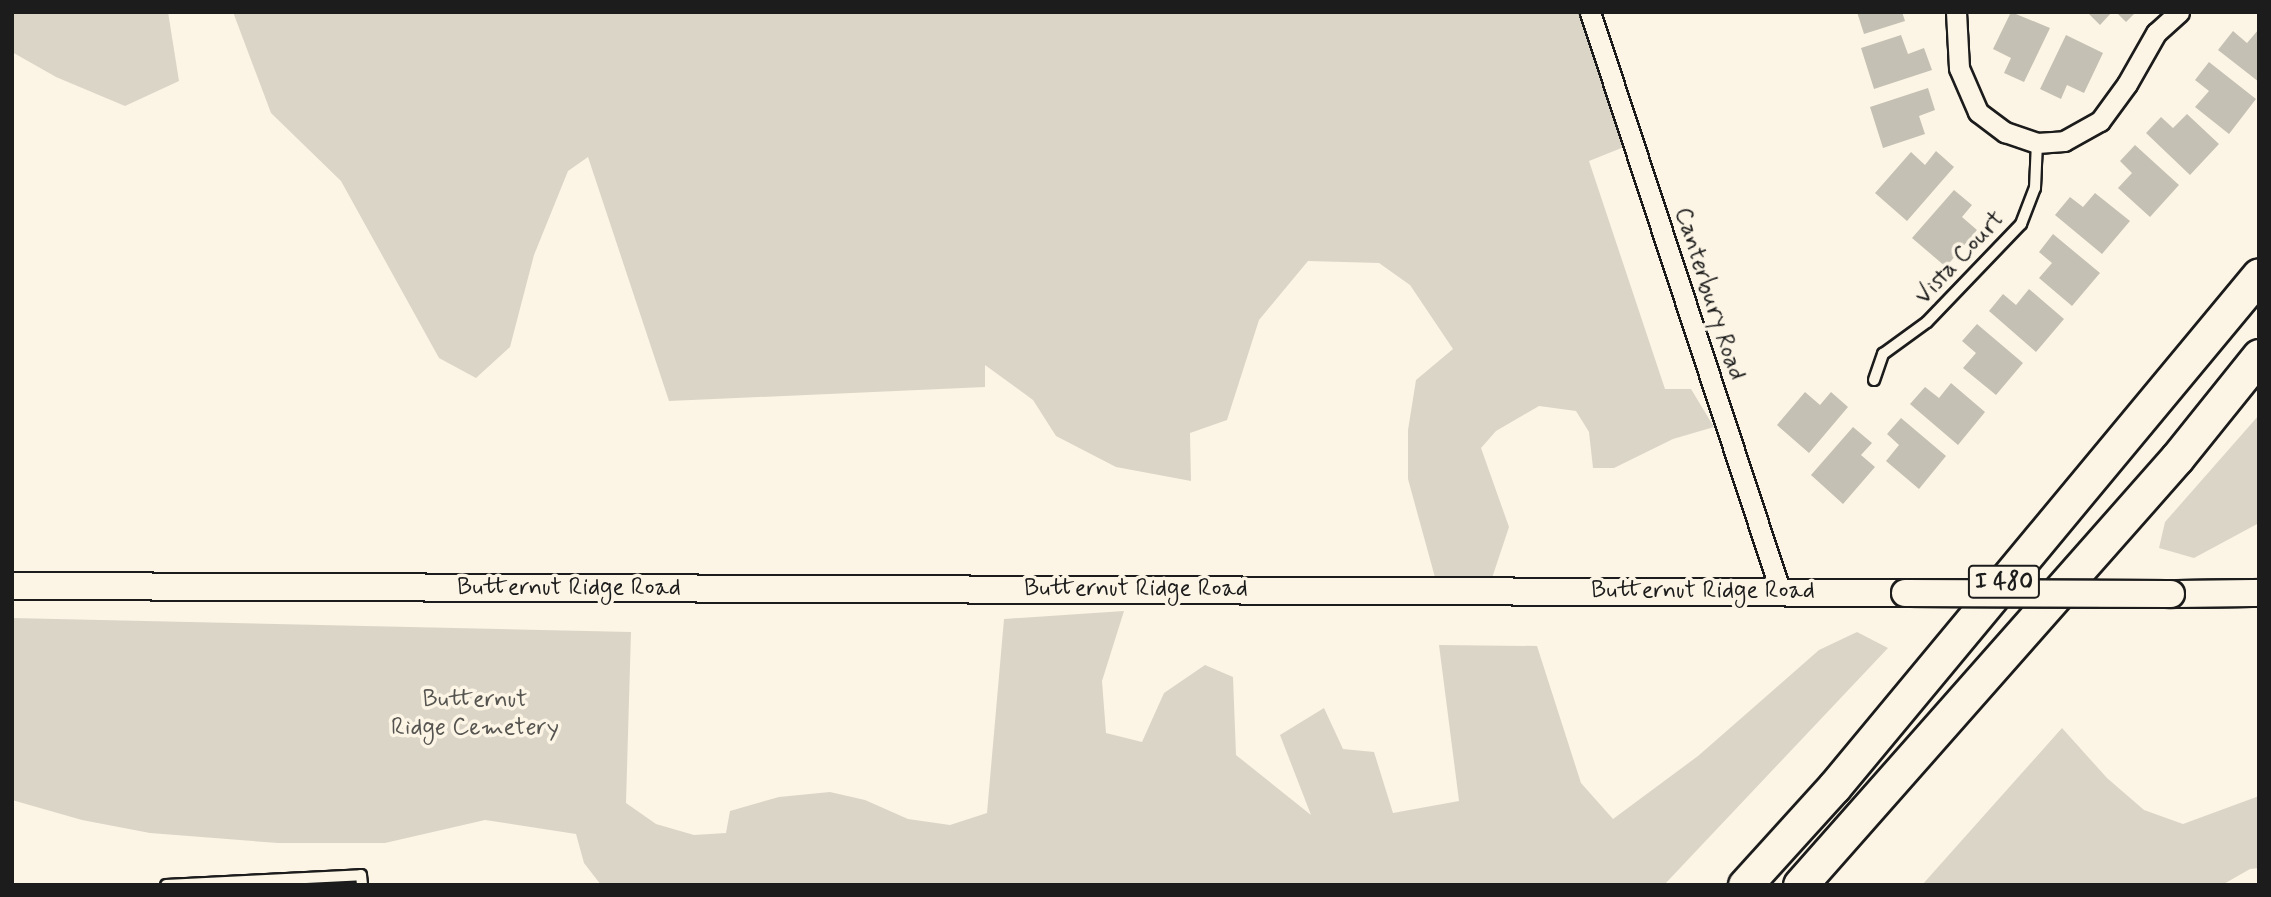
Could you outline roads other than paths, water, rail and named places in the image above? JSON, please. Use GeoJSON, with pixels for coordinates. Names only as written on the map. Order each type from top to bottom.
{"type":"FeatureCollection","features":[{"type":"Feature","properties":{"kind":"highway","name":"I 480"},"geometry":{"type":"LineString","coordinates":[[1745,885],[1834,787],[2259,275]]}},
{"type":"Feature","properties":{"kind":"highway","name":"I 480"},"geometry":{"type":"LineString","coordinates":[[1800,885],[2177,458],[2259,356]]}},
{"type":"Feature","properties":{"kind":"street","name":"Canterbury Road"},"geometry":{"type":"LineString","coordinates":[[1590,12],[1780,590]]}},
{"type":"Feature","properties":{"kind":"street"},"geometry":{"type":"LineString","coordinates":[[1956,12],[1959,68],[1978,113],[2005,132],[2037,143],[2064,141],[2100,121],[2127,84],[2156,33],[2179,12]]}},
{"type":"Feature","properties":{"kind":"street","name":"Butternut Ridge Road"},"geometry":{"type":"LineString","coordinates":[[12,586],[2259,593]]}},
{"type":"Feature","properties":{"kind":"lane","name":"Vista Court"},"geometry":{"type":"LineString","coordinates":[[1874,380],[1883,354],[1927,323],[2021,224],[2035,188],[2037,143]]}},
{"type":"Feature","properties":{"kind":"lane"},"geometry":{"type":"LineString","coordinates":[[166,885],[362,875],[362,885]]}},
{"type":"Feature","properties":{"kind":"park label","name":"Butternut Ridge Cemetery"},"geometry":{"type":"Point","coordinates":[475,714]}}]}
